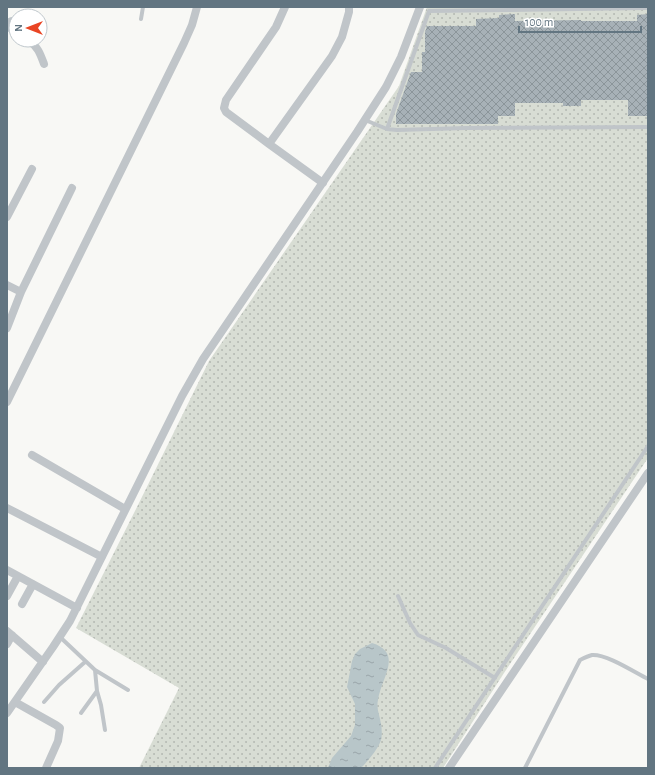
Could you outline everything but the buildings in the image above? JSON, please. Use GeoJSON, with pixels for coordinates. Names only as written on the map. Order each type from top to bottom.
{"type":"FeatureCollection","features":[{"type":"Feature","properties":{"kind":"street"},"geometry":{"type":"LineString","coordinates":[[7,402],[184,43],[192,25],[197,7]]}},
{"type":"Feature","properties":{"kind":"street"},"geometry":{"type":"LineString","coordinates":[[285,7],[276,27],[226,100],[224,108],[226,112],[322,182]]}},
{"type":"Feature","properties":{"kind":"street"},"geometry":{"type":"LineString","coordinates":[[269,144],[332,56],[342,37],[349,7]]}},
{"type":"Feature","properties":{"kind":"street"},"geometry":{"type":"LineString","coordinates":[[7,713],[70,621],[182,396],[203,359],[386,86],[401,58],[420,7]]}},
{"type":"Feature","properties":{"kind":"street"},"geometry":{"type":"LineString","coordinates":[[38,48],[44,64]]}},
{"type":"Feature","properties":{"kind":"street"},"geometry":{"type":"LineString","coordinates":[[7,217],[32,169]]}},
{"type":"Feature","properties":{"kind":"street"},"geometry":{"type":"LineString","coordinates":[[7,328],[20,292],[72,188]]}},
{"type":"Feature","properties":{"kind":"street"},"geometry":{"type":"LineString","coordinates":[[7,285],[20,292]]}},
{"type":"Feature","properties":{"kind":"street"},"geometry":{"type":"LineString","coordinates":[[32,455],[125,509]]}},
{"type":"Feature","properties":{"kind":"street"},"geometry":{"type":"LineString","coordinates":[[449,768],[648,473]]}},
{"type":"Feature","properties":{"kind":"street"},"geometry":{"type":"LineString","coordinates":[[7,508],[102,557]]}},
{"type":"Feature","properties":{"kind":"street"},"geometry":{"type":"LineString","coordinates":[[7,570],[77,608]]}},
{"type":"Feature","properties":{"kind":"street"},"geometry":{"type":"LineString","coordinates":[[7,596],[18,576]]}},
{"type":"Feature","properties":{"kind":"street"},"geometry":{"type":"LineString","coordinates":[[22,604],[33,584]]}},
{"type":"Feature","properties":{"kind":"street"},"geometry":{"type":"LineString","coordinates":[[9,633],[43,662]]}},
{"type":"Feature","properties":{"kind":"street"},"geometry":{"type":"LineString","coordinates":[[7,644],[9,633]]}},
{"type":"Feature","properties":{"kind":"street"},"geometry":{"type":"LineString","coordinates":[[15,702],[60,728],[58,741],[46,768]]}},
{"type":"Feature","properties":{"kind":"lane"},"geometry":{"type":"LineString","coordinates":[[142,19],[143,7]]}},
{"type":"Feature","properties":{"kind":"lane"},"geometry":{"type":"LineString","coordinates":[[387,129],[429,11],[560,8],[648,8]]}},
{"type":"Feature","properties":{"kind":"lane"},"geometry":{"type":"LineString","coordinates":[[364,120],[387,129],[397,130],[648,127]]}},
{"type":"Feature","properties":{"kind":"lane"},"geometry":{"type":"LineString","coordinates":[[435,768],[648,446]]}},
{"type":"Feature","properties":{"kind":"lane"},"geometry":{"type":"LineString","coordinates":[[398,596],[410,623],[418,635],[446,648],[495,678]]}},
{"type":"Feature","properties":{"kind":"lane"},"geometry":{"type":"LineString","coordinates":[[60,637],[94,670],[128,690]]}},
{"type":"Feature","properties":{"kind":"lane"},"geometry":{"type":"LineString","coordinates":[[525,768],[580,660],[587,656],[594,655],[614,660],[648,680]]}},
{"type":"Feature","properties":{"kind":"lane"},"geometry":{"type":"LineString","coordinates":[[44,702],[59,685],[85,662]]}},
{"type":"Feature","properties":{"kind":"lane"},"geometry":{"type":"LineString","coordinates":[[94,670],[105,730]]}},
{"type":"Feature","properties":{"kind":"lane"},"geometry":{"type":"LineString","coordinates":[[82,713],[97,691]]}},
{"type":"Feature","properties":{"kind":"shaded area"},"geometry":{"type":"Polygon","coordinates":[[[427,7],[648,7],[648,458],[504,673],[443,768],[139,768],[179,688],[76,628],[209,361],[399,86],[427,7]]]}},
{"type":"Feature","properties":{"kind":"water"},"geometry":{"type":"Polygon","coordinates":[[[372,643],[382,647],[387,653],[389,660],[378,703],[382,728],[381,740],[378,747],[361,768],[328,768],[332,758],[351,736],[355,725],[355,704],[347,687],[352,661],[355,654],[360,649],[372,643]]]}}]}
